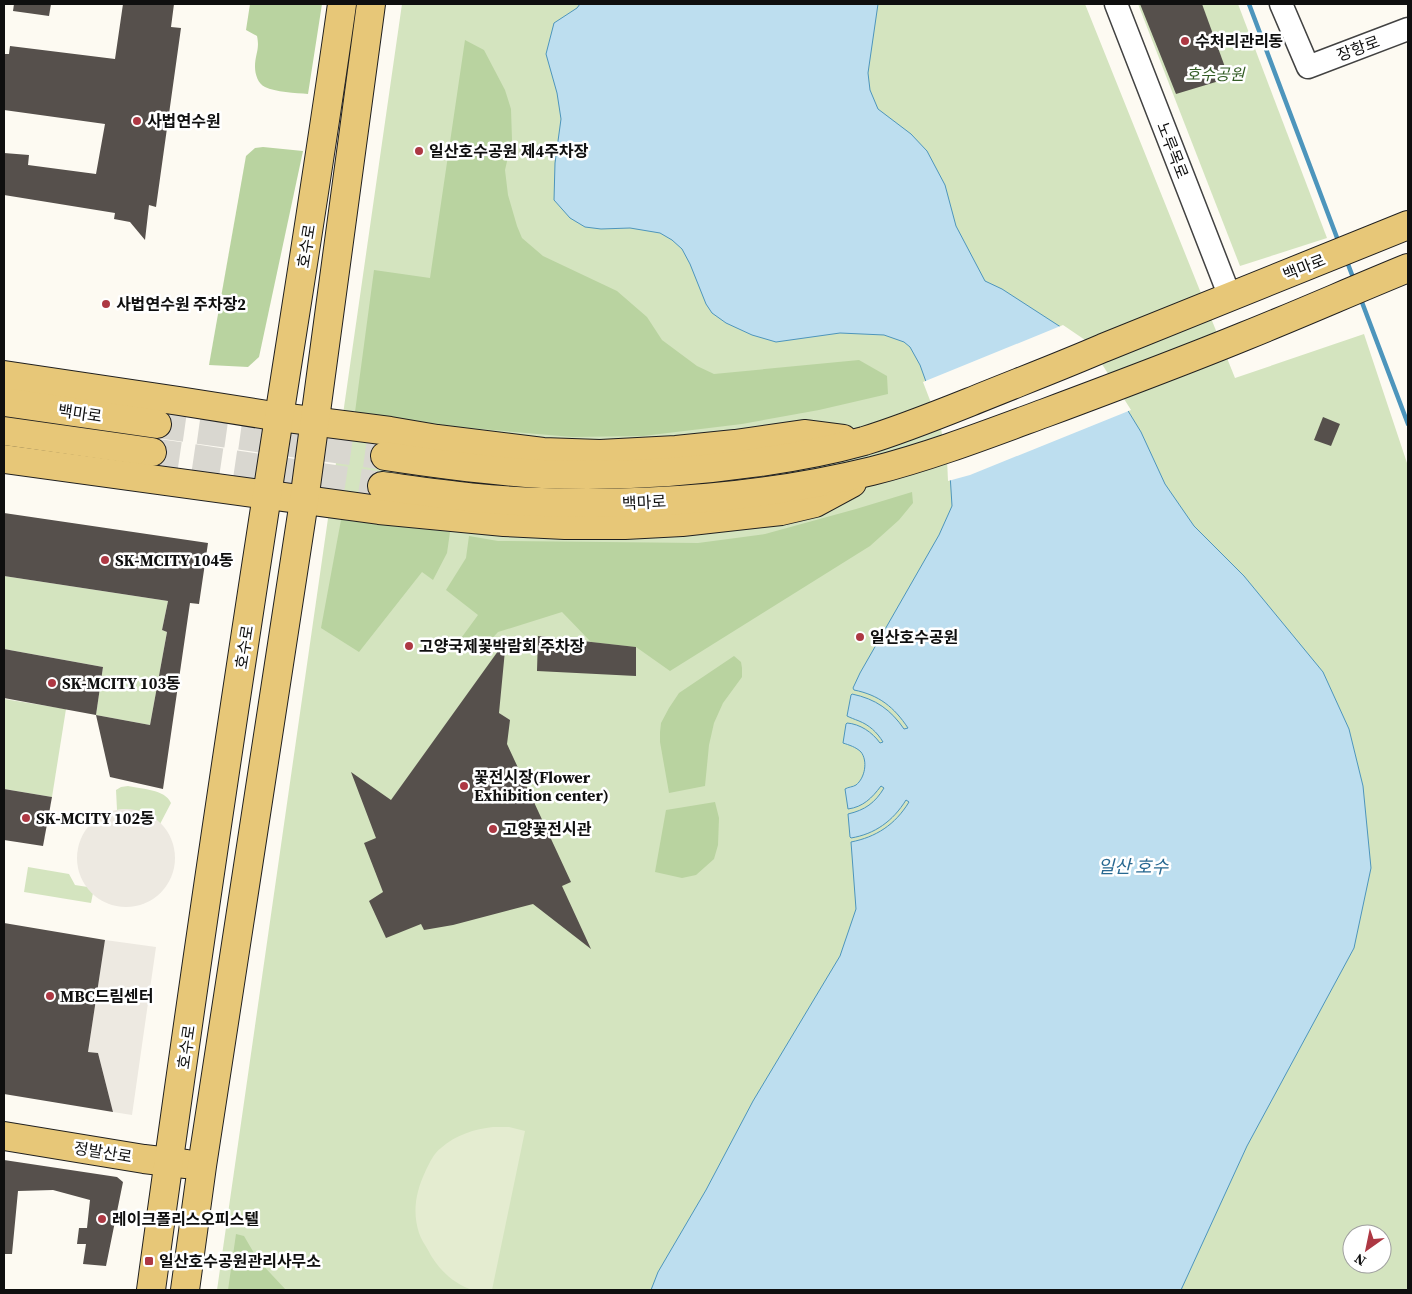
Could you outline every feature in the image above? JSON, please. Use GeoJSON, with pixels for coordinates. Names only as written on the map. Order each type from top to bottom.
{"type":"FeatureCollection","features":[{"type":"Feature","properties":{"kind":"main road","name":"호수로"},"geometry":{"type":"LineString","coordinates":[[151,1290],[212,858],[342,4]]}},
{"type":"Feature","properties":{"kind":"main road","name":"호수로"},"geometry":{"type":"LineString","coordinates":[[185,1290],[202,1166],[304,500],[371,4]]}},
{"type":"Feature","properties":{"kind":"main road","name":"백마로"},"geometry":{"type":"LineString","coordinates":[[385,456],[434,464],[509,472],[610,475],[677,472],[738,465],[803,454],[862,441],[893,431],[1054,369],[1408,225]]}},
{"type":"Feature","properties":{"kind":"main road","name":"백마로"},"geometry":{"type":"LineString","coordinates":[[382,486],[475,498],[531,502],[629,503],[741,494],[807,484],[872,471],[950,448],[1212,350],[1408,268]]}},
{"type":"Feature","properties":{"kind":"main road"},"geometry":{"type":"LineString","coordinates":[[4,375],[315,422],[510,449],[571,454],[676,450],[804,434],[862,441]]}},
{"type":"Feature","properties":{"kind":"main road","name":"백마로"},"geometry":{"type":"LineString","coordinates":[[4,402],[157,424]]}},
{"type":"Feature","properties":{"kind":"main road","name":"백마로"},"geometry":{"type":"LineString","coordinates":[[4,431],[152,452]]}},
{"type":"Feature","properties":{"kind":"main road"},"geometry":{"type":"LineString","coordinates":[[4,460],[379,510],[504,522],[565,525],[625,525],[708,520],[781,511],[816,503],[872,471]]}},
{"type":"Feature","properties":{"kind":"main road","name":"정발산로"},"geometry":{"type":"LineString","coordinates":[[4,1136],[144,1159],[202,1166]]}},
{"type":"Feature","properties":{"kind":"street","name":"노루목로"},"geometry":{"type":"LineString","coordinates":[[1116,4],[1230,297]]}},
{"type":"Feature","properties":{"kind":"street","name":"장항로"},"geometry":{"type":"LineString","coordinates":[[1282,4],[1308,67],[1408,30]]}},
{"type":"Feature","properties":{"kind":"green space"},"geometry":{"type":"Polygon","coordinates":[[[250,4],[322,4],[308,94],[274,90],[263,86],[259,81],[256,76],[255,67],[258,45],[257,36],[246,30],[250,4]]]}},
{"type":"Feature","properties":{"kind":"green space","name":"일산호수공원"},"geometry":{"type":"Polygon","coordinates":[[[402,4],[1085,4],[1235,378],[1364,334],[1408,466],[1408,1290],[217,1290],[402,4]]]}},
{"type":"Feature","properties":{"kind":"green space","name":"호수공원"},"geometry":{"type":"Polygon","coordinates":[[[1138,4],[1238,4],[1327,238],[1240,266],[1138,4]]]}},
{"type":"Feature","properties":{"kind":"green space"},"geometry":{"type":"Polygon","coordinates":[[[465,40],[484,50],[505,90],[511,109],[512,140],[505,170],[508,195],[522,238],[543,256],[617,291],[647,317],[662,340],[697,366],[714,374],[859,360],[887,376],[888,394],[819,410],[742,424],[643,436],[572,437],[458,427],[355,412],[374,270],[430,278],[465,40]]]}},
{"type":"Feature","properties":{"kind":"green space"},"geometry":{"type":"Polygon","coordinates":[[[255,148],[303,151],[259,357],[248,367],[209,365],[246,156],[255,148]]]}},
{"type":"Feature","properties":{"kind":"green space"},"geometry":{"type":"Polygon","coordinates":[[[912,492],[913,503],[899,520],[870,546],[670,671],[636,647],[591,642],[562,612],[498,632],[478,654],[459,641],[478,615],[446,590],[466,558],[469,536],[498,541],[698,543],[765,534],[912,492]]]}},
{"type":"Feature","properties":{"kind":"green space"},"geometry":{"type":"Polygon","coordinates":[[[341,520],[450,532],[447,553],[433,580],[422,572],[359,652],[321,628],[341,520]]]}},
{"type":"Feature","properties":{"kind":"green space"},"geometry":{"type":"Polygon","coordinates":[[[4,576],[168,601],[162,630],[167,632],[150,725],[96,715],[103,667],[4,649],[4,576]]]}},
{"type":"Feature","properties":{"kind":"green space"},"geometry":{"type":"Polygon","coordinates":[[[734,656],[741,662],[742,677],[723,703],[714,723],[709,745],[705,786],[669,793],[660,742],[661,723],[679,693],[734,656]]]}},
{"type":"Feature","properties":{"kind":"green space"},"geometry":{"type":"Polygon","coordinates":[[[4,699],[66,709],[52,797],[4,789],[4,699]]]}},
{"type":"Feature","properties":{"kind":"green space"},"geometry":{"type":"Polygon","coordinates":[[[128,786],[152,790],[168,798],[171,803],[160,824],[157,821],[126,809],[117,810],[116,790],[128,786]]]}},
{"type":"Feature","properties":{"kind":"green space"},"geometry":{"type":"Polygon","coordinates":[[[715,802],[719,818],[718,845],[714,859],[696,875],[682,878],[655,872],[666,810],[715,802]]]}},
{"type":"Feature","properties":{"kind":"green space"},"geometry":{"type":"Polygon","coordinates":[[[28,867],[69,874],[75,885],[94,888],[91,903],[24,892],[28,867]]]}},
{"type":"Feature","properties":{"kind":"green space"},"geometry":{"type":"Polygon","coordinates":[[[509,1127],[525,1131],[492,1290],[475,1290],[452,1279],[432,1257],[419,1233],[416,1201],[423,1178],[434,1155],[439,1150],[459,1136],[479,1129],[509,1127]]]}},
{"type":"Feature","properties":{"kind":"green space"},"geometry":{"type":"Polygon","coordinates":[[[236,1234],[244,1236],[258,1260],[286,1290],[228,1290],[236,1234]]]}},
{"type":"Feature","properties":{"kind":"shaded area"},"geometry":{"type":"Polygon","coordinates":[[[126,809],[145,813],[161,823],[171,839],[175,858],[171,877],[161,893],[145,903],[126,907],[107,903],[91,893],[81,877],[77,858],[81,839],[91,823],[107,813],[126,809]]]}},
{"type":"Feature","properties":{"kind":"shaded area"},"geometry":{"type":"Polygon","coordinates":[[[105,940],[156,947],[132,1115],[113,1112],[98,1053],[88,1052],[105,940]]]}},
{"type":"Feature","properties":{"kind":"water","name":"일산 호수"},"geometry":{"type":"Polygon","coordinates":[[[580,4],[878,4],[868,73],[870,90],[878,109],[911,134],[927,151],[945,185],[956,226],[985,281],[1002,289],[1087,344],[1141,432],[1165,484],[1194,526],[1244,576],[1323,672],[1349,729],[1363,786],[1371,868],[1354,948],[1247,1146],[1181,1290],[651,1290],[658,1272],[706,1190],[753,1101],[840,956],[856,909],[851,842],[869,837],[884,829],[898,817],[909,802],[906,800],[889,820],[876,830],[851,838],[848,814],[869,805],[884,788],[881,786],[867,801],[848,809],[845,789],[855,786],[859,782],[865,765],[861,752],[855,747],[843,743],[847,723],[861,727],[873,735],[880,743],[883,742],[869,727],[847,716],[852,694],[876,702],[894,716],[904,729],[908,728],[885,703],[853,688],[939,535],[952,506],[949,458],[943,429],[920,365],[910,347],[904,342],[884,335],[840,333],[776,342],[752,335],[726,323],[712,313],[706,304],[682,249],[672,240],[660,233],[630,228],[601,229],[585,227],[570,218],[554,200],[555,163],[561,119],[557,93],[546,54],[554,23],[580,4]]]}},
{"type":"Feature","properties":{"kind":"pier"},"geometry":{"type":"Polygon","coordinates":[[[1063,325],[1088,342],[1131,410],[970,475],[948,481],[947,459],[941,429],[923,382],[1063,325]]]}},
{"type":"Feature","properties":{"kind":"building"},"geometry":{"type":"Polygon","coordinates":[[[14,4],[51,4],[49,16],[13,11],[14,4]]]}},
{"type":"Feature","properties":{"kind":"building","name":"사법연수원"},"geometry":{"type":"Polygon","coordinates":[[[123,4],[174,4],[171,27],[181,28],[156,207],[149,205],[145,240],[130,222],[114,219],[115,213],[4,195],[4,153],[29,155],[28,165],[96,174],[105,124],[4,110],[4,54],[9,54],[10,46],[115,59],[123,4]]]}},
{"type":"Feature","properties":{"kind":"building","name":"수처리관리동"},"geometry":{"type":"Polygon","coordinates":[[[1140,4],[1202,4],[1229,78],[1176,94],[1140,4]]]}},
{"type":"Feature","properties":{"kind":"building"},"geometry":{"type":"Polygon","coordinates":[[[1323,417],[1340,424],[1331,446],[1314,440],[1323,417]]]}},
{"type":"Feature","properties":{"kind":"building","name":"SK-MCITY 104동"},"geometry":{"type":"Polygon","coordinates":[[[4,513],[208,543],[199,604],[190,603],[163,789],[110,777],[96,715],[150,725],[167,632],[162,630],[168,601],[4,576],[4,513]]]}},
{"type":"Feature","properties":{"kind":"building"},"geometry":{"type":"Polygon","coordinates":[[[538,636],[636,647],[636,676],[537,671],[538,636]]]}},
{"type":"Feature","properties":{"kind":"building","name":"꽃전시장(Flower Exhibition center)"},"geometry":{"type":"Polygon","coordinates":[[[506,640],[499,713],[510,720],[507,744],[571,882],[562,886],[591,949],[533,904],[453,925],[424,930],[421,924],[386,938],[369,901],[383,892],[364,843],[376,838],[351,772],[391,800],[506,640]]]}},
{"type":"Feature","properties":{"kind":"building","name":"SK-MCITY 103동"},"geometry":{"type":"Polygon","coordinates":[[[4,649],[103,667],[96,715],[4,698],[4,649]]]}},
{"type":"Feature","properties":{"kind":"building","name":"SK-MCITY 102동"},"geometry":{"type":"Polygon","coordinates":[[[4,789],[52,797],[43,846],[4,840],[4,789]]]}},
{"type":"Feature","properties":{"kind":"building","name":"MBC드림센터"},"geometry":{"type":"Polygon","coordinates":[[[4,923],[105,940],[88,1052],[98,1053],[113,1112],[4,1094],[4,923]]]}},
{"type":"Feature","properties":{"kind":"building","name":"레이크폴리스오피스텔"},"geometry":{"type":"Polygon","coordinates":[[[4,1160],[117,1177],[123,1182],[106,1266],[83,1264],[86,1244],[77,1244],[79,1228],[87,1228],[90,1200],[53,1190],[18,1191],[12,1254],[4,1254],[4,1160]]]}},
{"type":"Feature","properties":{"kind":"waterway"},"geometry":{"type":"LineString","coordinates":[[1249,4],[1339,243]]}},
{"type":"Feature","properties":{"kind":"waterway"},"geometry":{"type":"LineString","coordinates":[[1346,259],[1354,280]]}},
{"type":"Feature","properties":{"kind":"waterway"},"geometry":{"type":"LineString","coordinates":[[1360,297],[1408,424]]}},
{"type":"Feature","properties":{"kind":"tunnel"},"geometry":{"type":"LineString","coordinates":[[157,424],[385,456]]}},
{"type":"Feature","properties":{"kind":"tunnel"},"geometry":{"type":"LineString","coordinates":[[152,452],[382,486]]}},
{"type":"Feature","properties":{"kind":"place","name":"수처리관리동"},"geometry":{"type":"Point","coordinates":[1185,41]}},
{"type":"Feature","properties":{"kind":"place","name":"사법연수원"},"geometry":{"type":"Point","coordinates":[137,121]}},
{"type":"Feature","properties":{"kind":"place","name":"일산호수공원 제4주차장"},"geometry":{"type":"Point","coordinates":[419,151]}},
{"type":"Feature","properties":{"kind":"place","name":"사법연수원 주차장2"},"geometry":{"type":"Point","coordinates":[106,304]}},
{"type":"Feature","properties":{"kind":"place","name":"SK-MCITY 104동"},"geometry":{"type":"Point","coordinates":[105,560]}},
{"type":"Feature","properties":{"kind":"place","name":"일산호수공원"},"geometry":{"type":"Point","coordinates":[860,637]}},
{"type":"Feature","properties":{"kind":"place","name":"고양국제꽃박람회 주차장"},"geometry":{"type":"Point","coordinates":[409,646]}},
{"type":"Feature","properties":{"kind":"place","name":"SK-MCITY 103동"},"geometry":{"type":"Point","coordinates":[52,683]}},
{"type":"Feature","properties":{"kind":"place","name":"꽃전시장(Flower Exhibition center)"},"geometry":{"type":"Point","coordinates":[464,786]}},
{"type":"Feature","properties":{"kind":"place","name":"SK-MCITY 102동"},"geometry":{"type":"Point","coordinates":[26,818]}},
{"type":"Feature","properties":{"kind":"place","name":"고양꽃전시관"},"geometry":{"type":"Point","coordinates":[493,829]}},
{"type":"Feature","properties":{"kind":"place","name":"MBC드림센터"},"geometry":{"type":"Point","coordinates":[50,996]}},
{"type":"Feature","properties":{"kind":"place","name":"레이크폴리스오피스텔"},"geometry":{"type":"Point","coordinates":[102,1219]}},
{"type":"Feature","properties":{"kind":"place","name":"일산호수공원관리사무소"},"geometry":{"type":"Point","coordinates":[149,1261]}}]}
